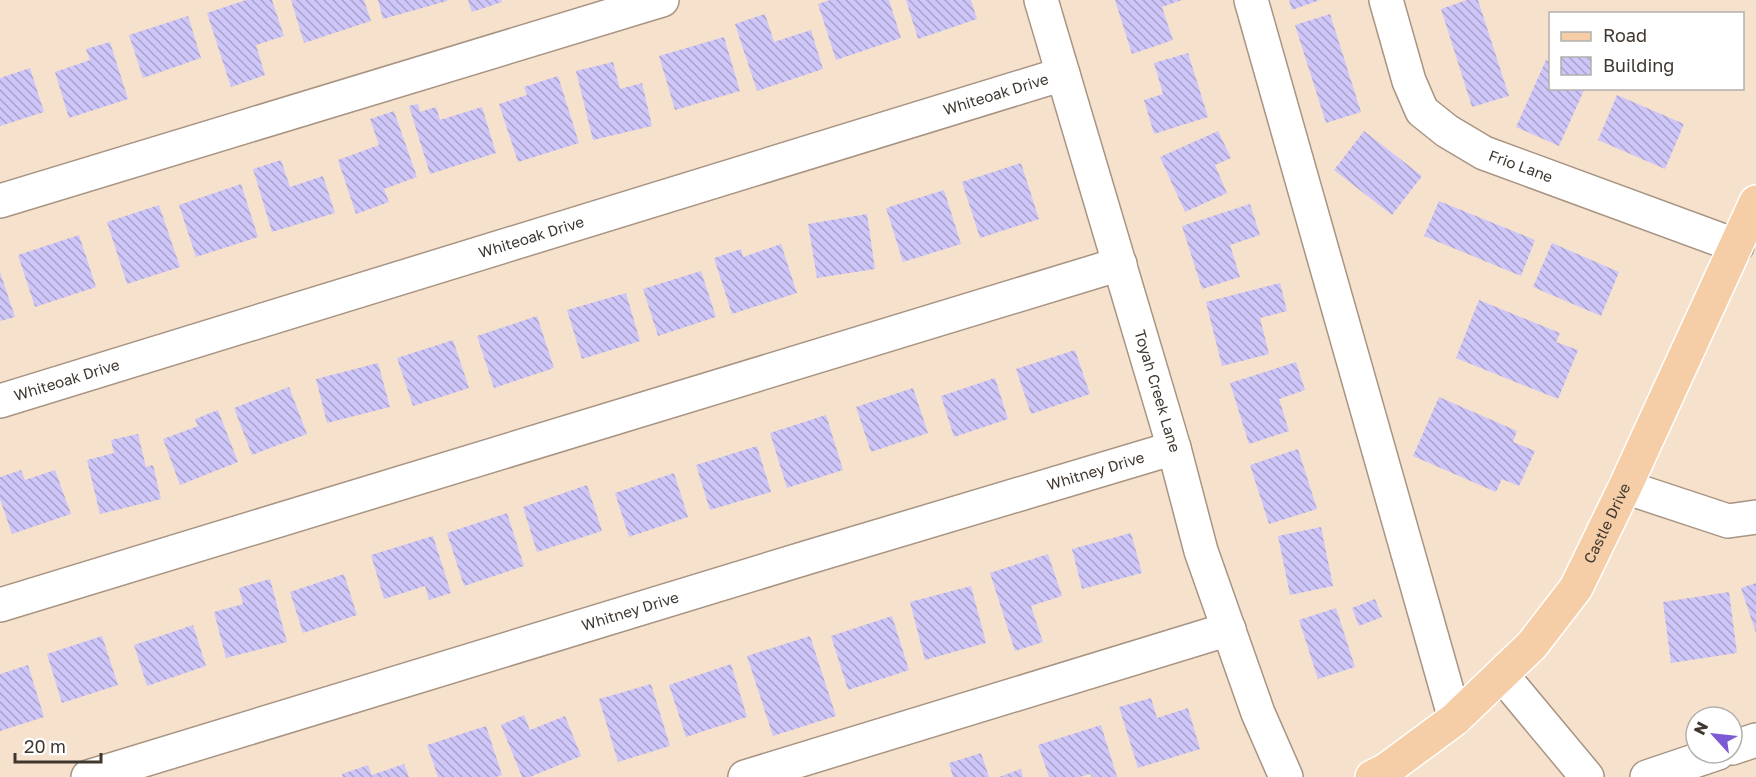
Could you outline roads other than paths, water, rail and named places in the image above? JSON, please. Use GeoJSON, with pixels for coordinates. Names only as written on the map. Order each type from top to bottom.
{"type":"FeatureCollection","features":[{"type":"Feature","properties":{"kind":"main road","name":"Castle Drive"},"geometry":{"type":"LineString","coordinates":[[1372,777],[1386,770],[1455,719],[1532,645],[1576,588],[1756,202]]}},
{"type":"Feature","properties":{"kind":"street"},"geometry":{"type":"LineString","coordinates":[[0,201],[663,0]]}},
{"type":"Feature","properties":{"kind":"street","name":"Toyah Creek Lane"},"geometry":{"type":"LineString","coordinates":[[1041,0],[1174,448],[1201,551],[1258,713],[1286,777]]}},
{"type":"Feature","properties":{"kind":"street"},"geometry":{"type":"LineString","coordinates":[[1251,0],[1455,719]]}},
{"type":"Feature","properties":{"kind":"street","name":"Frio Lane"},"geometry":{"type":"LineString","coordinates":[[1386,0],[1409,81],[1422,111],[1447,130],[1484,153],[1737,246]]}},
{"type":"Feature","properties":{"kind":"street","name":"Whiteoak Drive"},"geometry":{"type":"LineString","coordinates":[[0,401],[1063,74]]}},
{"type":"Feature","properties":{"kind":"street"},"geometry":{"type":"LineString","coordinates":[[0,605],[1120,264]]}},
{"type":"Feature","properties":{"kind":"street","name":"Whitney Drive"},"geometry":{"type":"LineString","coordinates":[[88,777],[797,560],[1174,448]]}},
{"type":"Feature","properties":{"kind":"street"},"geometry":{"type":"LineString","coordinates":[[1625,487],[1728,521],[1756,518]]}},
{"type":"Feature","properties":{"kind":"street"},"geometry":{"type":"LineString","coordinates":[[746,777],[1229,629]]}},
{"type":"Feature","properties":{"kind":"street"},"geometry":{"type":"LineString","coordinates":[[1502,675],[1587,777]]}},
{"type":"Feature","properties":{"kind":"street"},"geometry":{"type":"LineString","coordinates":[[1647,777],[1684,764]]}}]}
